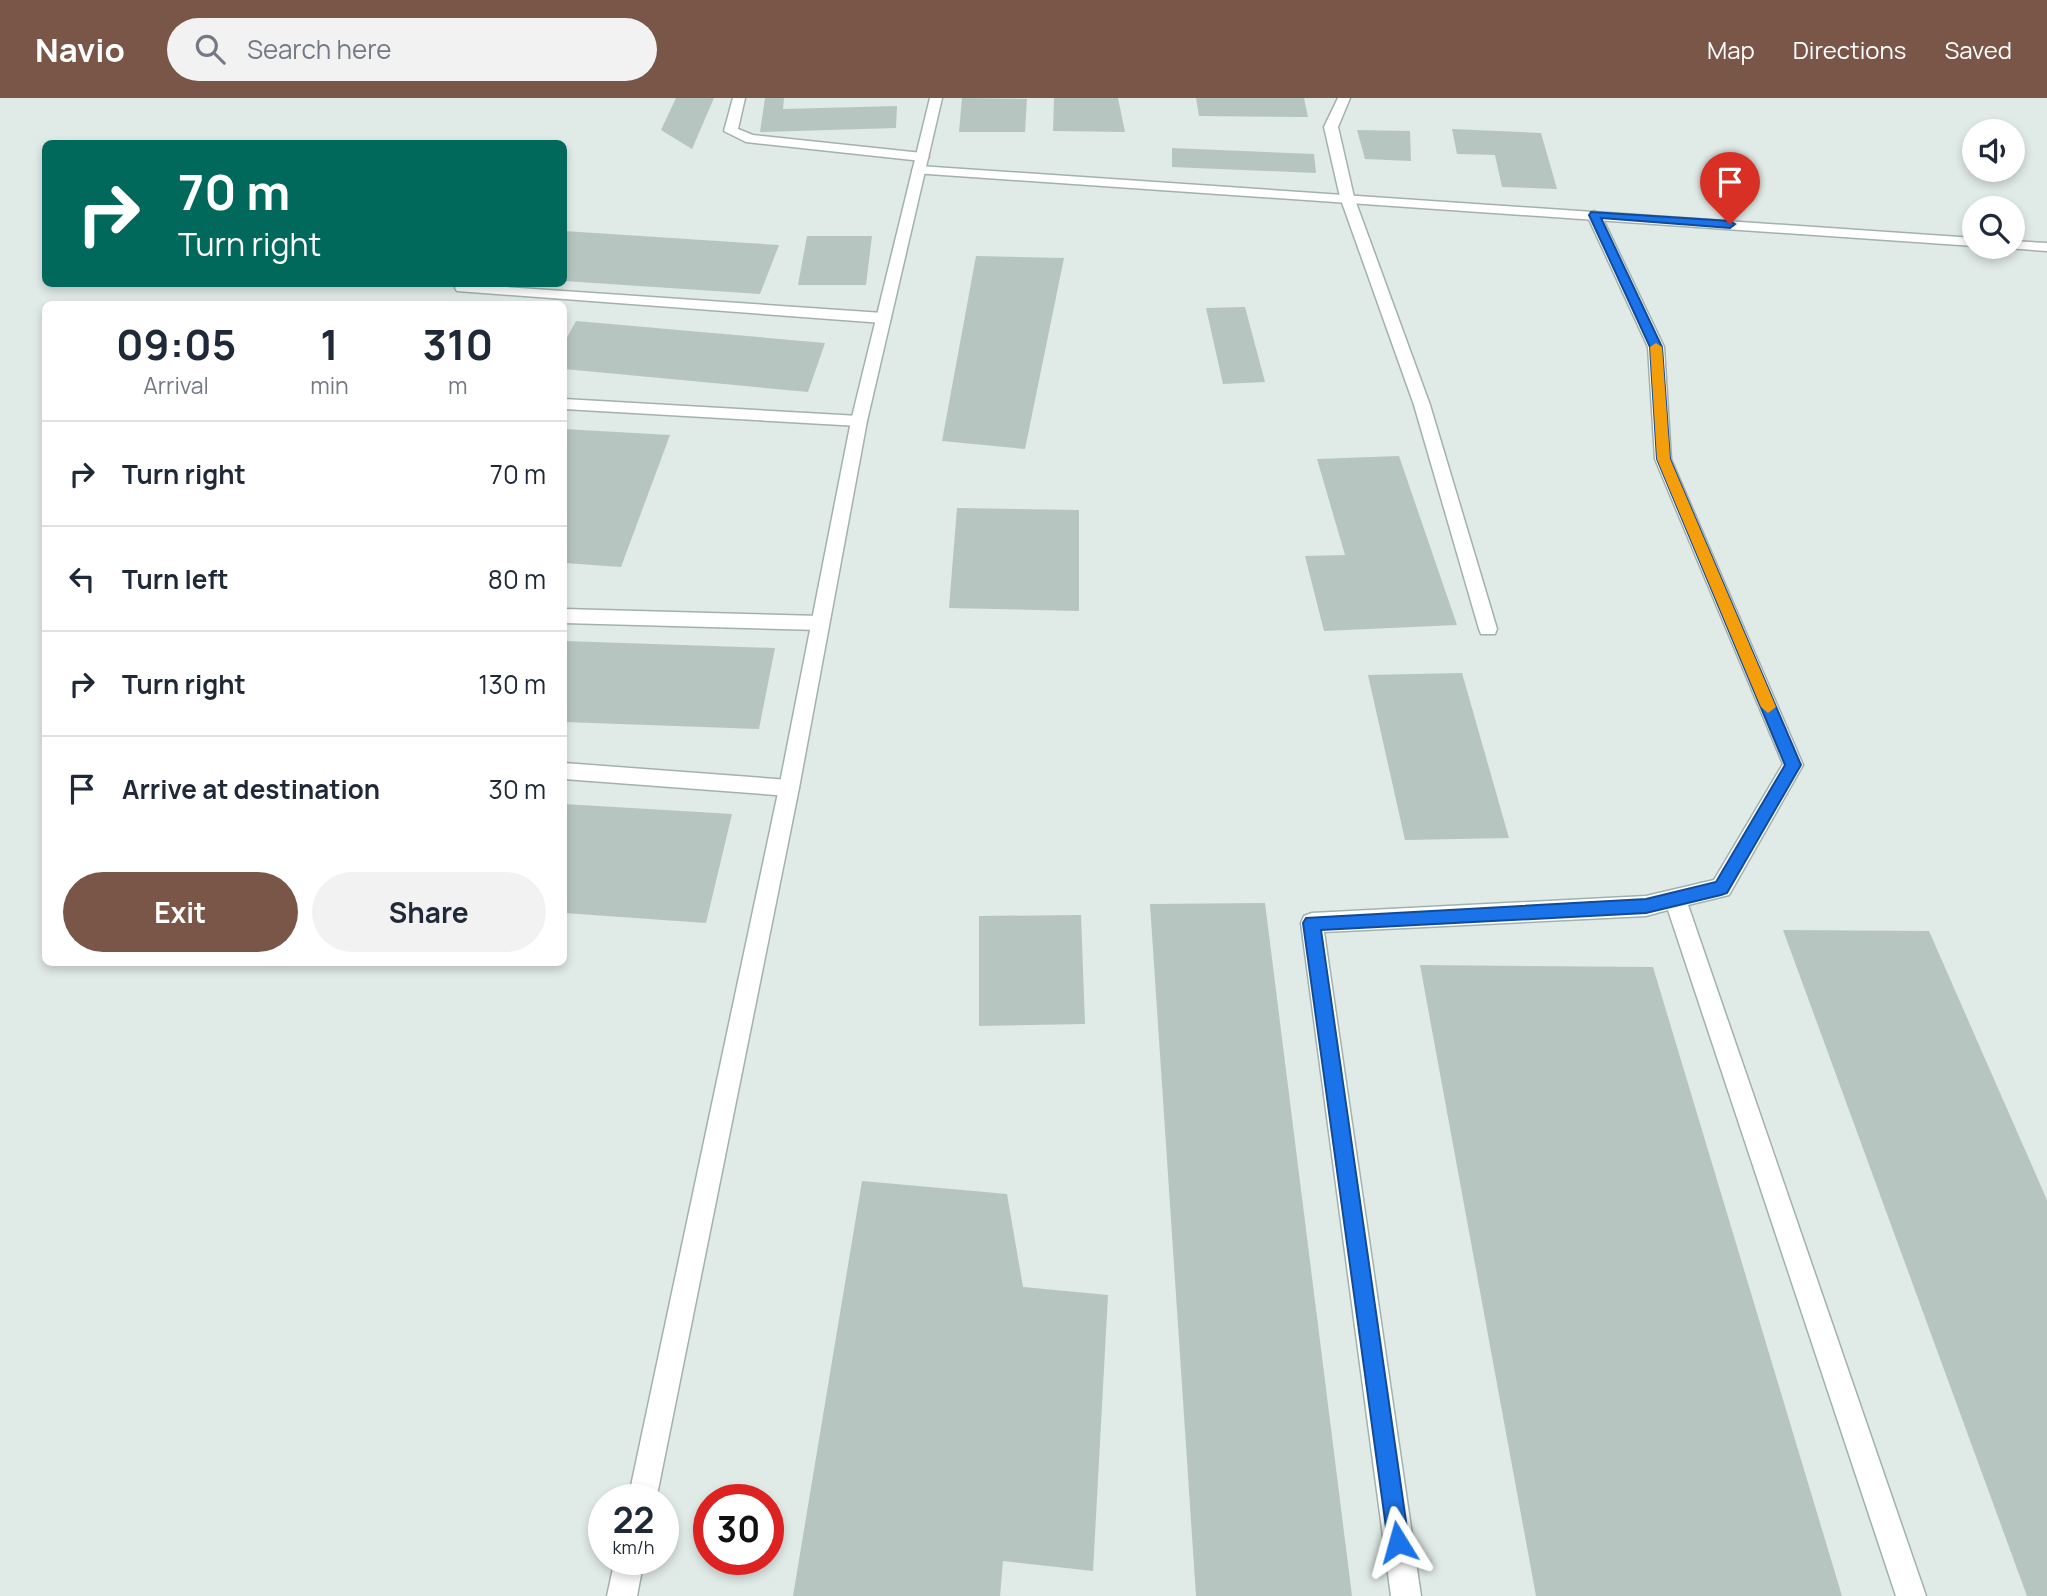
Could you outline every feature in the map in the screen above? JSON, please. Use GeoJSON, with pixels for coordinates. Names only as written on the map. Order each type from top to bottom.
{"type":"FeatureCollection","features":[{"type":"Feature","properties":{"kind":"street"},"geometry":{"type":"LineString","coordinates":[[740,98],[735,107],[731,131],[751,139],[920,163],[1962,241]]}},
{"type":"Feature","properties":{"kind":"street"},"geometry":{"type":"LineString","coordinates":[[645,1484],[789,788],[859,421],[936,98]]}},
{"type":"Feature","properties":{"kind":"street"},"geometry":{"type":"LineString","coordinates":[[1344,98],[1331,127],[1347,197],[1422,405],[1488,629]]}},
{"type":"Feature","properties":{"kind":"street"},"geometry":{"type":"LineString","coordinates":[[1406,1596],[1312,923],[1646,906],[1721,888],[1793,765],[1663,459],[1656,347],[1594,215]]}},
{"type":"Feature","properties":{"kind":"street"},"geometry":{"type":"LineString","coordinates":[[2025,245],[2047,247]]}},
{"type":"Feature","properties":{"kind":"street"},"geometry":{"type":"LineString","coordinates":[[462,288],[883,318]]}},
{"type":"Feature","properties":{"kind":"street"},"geometry":{"type":"LineString","coordinates":[[567,404],[859,421]]}},
{"type":"Feature","properties":{"kind":"street"},"geometry":{"type":"LineString","coordinates":[[567,616],[820,623]]}},
{"type":"Feature","properties":{"kind":"street"},"geometry":{"type":"LineString","coordinates":[[567,771],[789,788]]}},
{"type":"Feature","properties":{"kind":"street"},"geometry":{"type":"LineString","coordinates":[[1675,898],[1912,1596]]}},
{"type":"Feature","properties":{"kind":"street"},"geometry":{"type":"LineString","coordinates":[[622,1596],[627,1575]]}},
{"type":"Feature","properties":{"kind":"building"},"geometry":{"type":"Polygon","coordinates":[[[676,98],[714,98],[692,149],[661,130],[676,98]]]}},
{"type":"Feature","properties":{"kind":"building"},"geometry":{"type":"Polygon","coordinates":[[[765,98],[784,98],[783,109],[897,106],[896,128],[760,132],[765,98]]]}},
{"type":"Feature","properties":{"kind":"building"},"geometry":{"type":"Polygon","coordinates":[[[962,98],[1027,99],[1025,132],[959,132],[962,98]]]}},
{"type":"Feature","properties":{"kind":"building"},"geometry":{"type":"Polygon","coordinates":[[[1054,98],[1118,98],[1125,132],[1053,131],[1054,98]]]}},
{"type":"Feature","properties":{"kind":"building"},"geometry":{"type":"Polygon","coordinates":[[[1196,98],[1304,98],[1308,117],[1199,116],[1196,98]]]}},
{"type":"Feature","properties":{"kind":"building"},"geometry":{"type":"Polygon","coordinates":[[[1452,129],[1541,133],[1557,189],[1502,187],[1495,155],[1457,154],[1452,129]]]}},
{"type":"Feature","properties":{"kind":"building"},"geometry":{"type":"Polygon","coordinates":[[[1357,130],[1410,131],[1411,161],[1365,159],[1357,130]]]}},
{"type":"Feature","properties":{"kind":"building"},"geometry":{"type":"Polygon","coordinates":[[[1172,148],[1314,154],[1316,173],[1172,167],[1172,148]]]}},
{"type":"Feature","properties":{"kind":"building"},"geometry":{"type":"Polygon","coordinates":[[[567,231],[779,245],[760,294],[567,281],[567,231]]]}},
{"type":"Feature","properties":{"kind":"building"},"geometry":{"type":"Polygon","coordinates":[[[807,236],[872,236],[866,285],[798,285],[807,236]]]}},
{"type":"Feature","properties":{"kind":"building"},"geometry":{"type":"Polygon","coordinates":[[[976,256],[1064,258],[1025,449],[942,441],[976,256]]]}},
{"type":"Feature","properties":{"kind":"building"},"geometry":{"type":"Polygon","coordinates":[[[1245,307],[1265,382],[1223,384],[1206,308],[1245,307]]]}},
{"type":"Feature","properties":{"kind":"building"},"geometry":{"type":"Polygon","coordinates":[[[576,321],[825,343],[808,392],[567,369],[567,338],[576,321]]]}},
{"type":"Feature","properties":{"kind":"building"},"geometry":{"type":"Polygon","coordinates":[[[567,429],[670,435],[621,567],[567,563],[567,429]]]}},
{"type":"Feature","properties":{"kind":"building"},"geometry":{"type":"Polygon","coordinates":[[[1399,456],[1457,625],[1324,631],[1305,556],[1345,555],[1317,459],[1399,456]]]}},
{"type":"Feature","properties":{"kind":"building"},"geometry":{"type":"Polygon","coordinates":[[[957,508],[1079,510],[1079,611],[949,608],[957,508]]]}},
{"type":"Feature","properties":{"kind":"building"},"geometry":{"type":"Polygon","coordinates":[[[567,641],[775,648],[759,729],[567,722],[567,641]]]}},
{"type":"Feature","properties":{"kind":"building"},"geometry":{"type":"Polygon","coordinates":[[[1462,673],[1509,838],[1405,840],[1368,675],[1462,673]]]}},
{"type":"Feature","properties":{"kind":"building"},"geometry":{"type":"Polygon","coordinates":[[[567,804],[732,814],[706,923],[567,913],[567,804]]]}},
{"type":"Feature","properties":{"kind":"building"},"geometry":{"type":"Polygon","coordinates":[[[1265,903],[1352,1596],[1196,1596],[1150,904],[1265,903]]]}},
{"type":"Feature","properties":{"kind":"building"},"geometry":{"type":"Polygon","coordinates":[[[1081,915],[1085,1024],[979,1026],[979,916],[1081,915]]]}},
{"type":"Feature","properties":{"kind":"building"},"geometry":{"type":"Polygon","coordinates":[[[1783,930],[1929,931],[2047,1200],[2047,1596],[2027,1596],[1783,930]]]}},
{"type":"Feature","properties":{"kind":"building"},"geometry":{"type":"Polygon","coordinates":[[[1420,965],[1653,967],[1842,1596],[1536,1596],[1420,965]]]}},
{"type":"Feature","properties":{"kind":"building"},"geometry":{"type":"Polygon","coordinates":[[[862,1181],[1007,1194],[1023,1287],[1108,1295],[1093,1571],[1003,1561],[1000,1596],[793,1596],[862,1181]]]}},
{"type":"Feature","properties":{"kind":"slow traffic"},"geometry":{"type":"LineString","coordinates":[[1656,347],[1663,459],[1768,707]]}},
{"type":"Feature","properties":{"kind":"route"},"geometry":{"type":"LineString","coordinates":[[1398,1542],[1312,923],[1646,906],[1721,888],[1733,868],[1793,765],[1663,459],[1656,347],[1594,215],[1730,224]]}}]}
